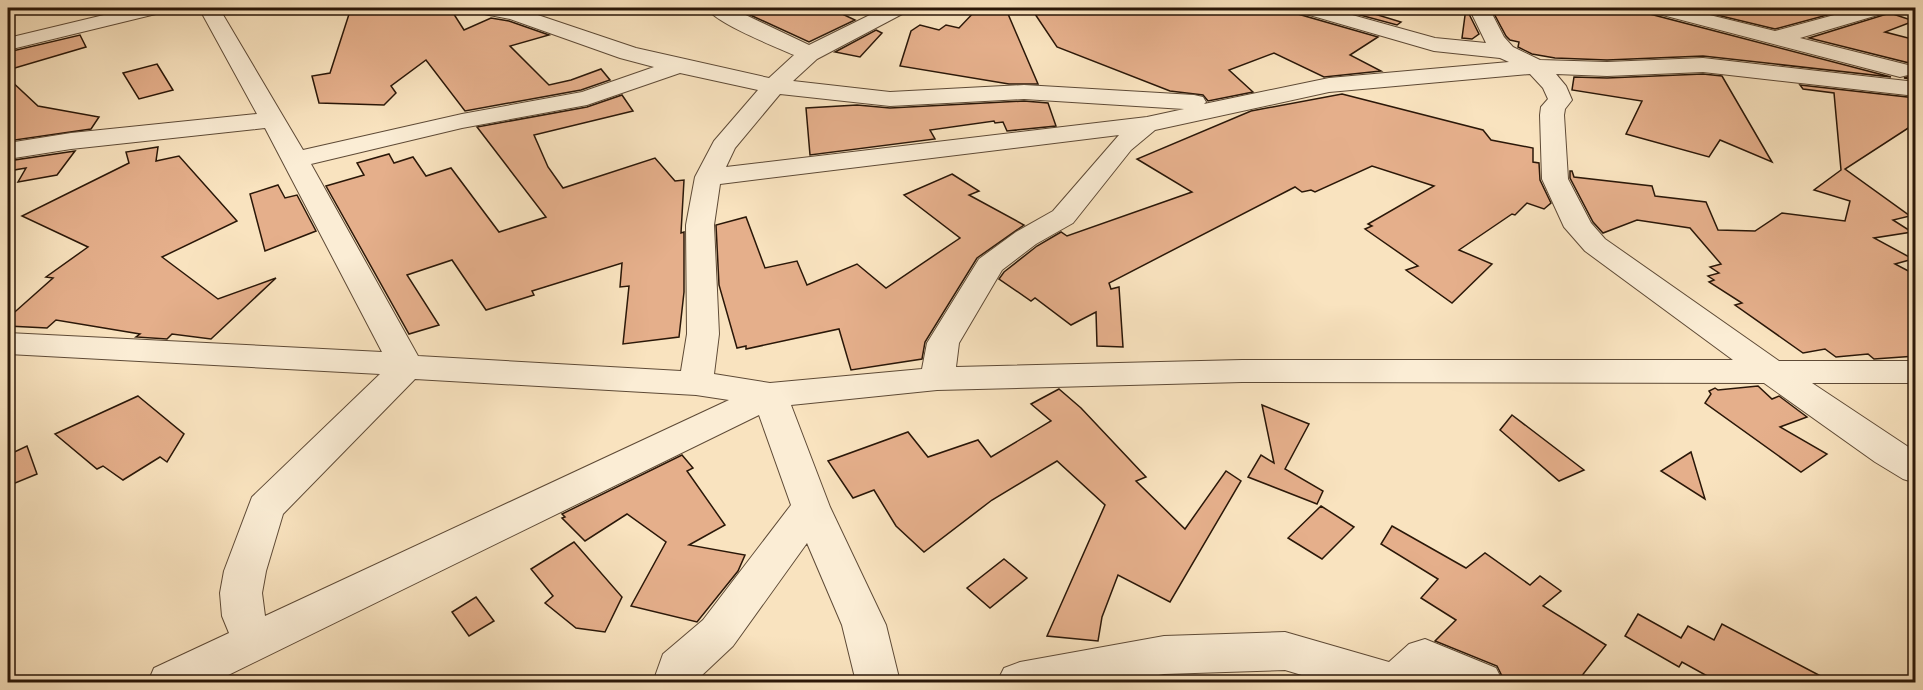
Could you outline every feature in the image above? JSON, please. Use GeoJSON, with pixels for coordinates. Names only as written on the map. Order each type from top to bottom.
{"type":"FeatureCollection","features":[{"type":"Feature","properties":{"kind":"street"},"geometry":{"type":"LineString","coordinates":[[8,44],[157,8]]}},
{"type":"Feature","properties":{"kind":"street"},"geometry":{"type":"LineString","coordinates":[[208,8],[296,160],[407,367]]}},
{"type":"Feature","properties":{"kind":"street"},"geometry":{"type":"LineString","coordinates":[[481,8],[523,10],[628,53],[774,86],[890,99],[1024,92],[1069,93],[1175,102],[1262,101]]}},
{"type":"Feature","properties":{"kind":"street"},"geometry":{"type":"LineString","coordinates":[[717,8],[738,21],[808,54]]}},
{"type":"Feature","properties":{"kind":"street"},"geometry":{"type":"LineString","coordinates":[[696,383],[703,334],[700,225],[708,177],[723,146],[774,86],[808,54],[899,8]]}},
{"type":"Feature","properties":{"kind":"street"},"geometry":{"type":"LineString","coordinates":[[1306,8],[1434,44],[1505,51]]}},
{"type":"Feature","properties":{"kind":"street"},"geometry":{"type":"LineString","coordinates":[[1479,8],[1494,39],[1505,51],[1536,67],[1554,86],[1560,100],[1552,107],[1555,179],[1578,227],[1595,245],[1769,370],[1888,453],[1916,469]]}},
{"type":"Feature","properties":{"kind":"street"},"geometry":{"type":"LineString","coordinates":[[1658,8],[1916,74]]}},
{"type":"Feature","properties":{"kind":"street"},"geometry":{"type":"LineString","coordinates":[[1774,38],[1881,8]]}},
{"type":"Feature","properties":{"kind":"street"},"geometry":{"type":"LineString","coordinates":[[708,177],[1147,124],[1329,85],[1536,67],[1607,69],[1703,64],[1916,89]]}},
{"type":"Feature","properties":{"kind":"street"},"geometry":{"type":"LineString","coordinates":[[296,160],[462,121],[587,98],[678,66]]}},
{"type":"Feature","properties":{"kind":"street"},"geometry":{"type":"LineString","coordinates":[[8,151],[71,141],[271,120]]}},
{"type":"Feature","properties":{"kind":"street"},"geometry":{"type":"LineString","coordinates":[[937,379],[943,343],[990,265],[1026,238],[1063,217],[1122,145],[1147,124]]}},
{"type":"Feature","properties":{"kind":"street"},"geometry":{"type":"LineString","coordinates":[[8,343],[696,383],[770,396],[937,379],[1242,371],[1916,372]]}},
{"type":"Feature","properties":{"kind":"street"},"geometry":{"type":"LineString","coordinates":[[255,641],[243,616],[241,593],[245,571],[266,507],[407,367]]}},
{"type":"Feature","properties":{"kind":"street"},"geometry":{"type":"LineString","coordinates":[[170,682],[770,396]]}},
{"type":"Feature","properties":{"kind":"street"},"geometry":{"type":"LineString","coordinates":[[770,396],[811,507],[864,625],[878,682]]}},
{"type":"Feature","properties":{"kind":"street"},"geometry":{"type":"LineString","coordinates":[[675,682],[679,668],[718,633],[811,507]]}},
{"type":"Feature","properties":{"kind":"street"},"geometry":{"type":"LineString","coordinates":[[1020,682],[1164,655],[1285,651],[1388,682]]}},
{"type":"Feature","properties":{"kind":"street"},"geometry":{"type":"LineString","coordinates":[[1399,682],[1425,658],[1480,682]]}},
{"type":"Feature","properties":{"kind":"building"},"geometry":{"type":"Polygon","coordinates":[[[351,8],[450,8],[464,30],[491,18],[509,21],[549,35],[510,46],[549,85],[601,69],[610,80],[581,90],[465,111],[426,60],[391,86],[396,93],[384,105],[319,103],[312,76],[330,73],[351,8]]]}},
{"type":"Feature","properties":{"kind":"building"},"geometry":{"type":"Polygon","coordinates":[[[735,8],[839,8],[840,13],[855,20],[809,42],[735,8]]]}},
{"type":"Feature","properties":{"kind":"building"},"geometry":{"type":"Polygon","coordinates":[[[978,8],[1008,14],[1038,84],[1009,84],[900,66],[911,31],[920,25],[939,30],[946,25],[959,28],[978,8]]]}},
{"type":"Feature","properties":{"kind":"building"},"geometry":{"type":"Polygon","coordinates":[[[1062,8],[1294,8],[1298,14],[1378,37],[1350,55],[1381,71],[1324,77],[1274,53],[1229,70],[1253,92],[1208,101],[1203,95],[1170,91],[1057,47],[1033,11],[1062,8]]]}},
{"type":"Feature","properties":{"kind":"building"},"geometry":{"type":"Polygon","coordinates":[[[1334,8],[1355,8],[1401,22],[1397,25],[1334,8]]]}},
{"type":"Feature","properties":{"kind":"building"},"geometry":{"type":"Polygon","coordinates":[[[1466,8],[1479,34],[1472,39],[1462,38],[1466,8]]]}},
{"type":"Feature","properties":{"kind":"building"},"geometry":{"type":"Polygon","coordinates":[[[1491,8],[1646,8],[1650,14],[1891,77],[1703,56],[1607,60],[1555,58],[1532,54],[1518,47],[1519,42],[1510,40],[1506,36],[1491,8]]]}},
{"type":"Feature","properties":{"kind":"building"},"geometry":{"type":"Polygon","coordinates":[[[1688,8],[1853,8],[1775,29],[1688,8]]]}},
{"type":"Feature","properties":{"kind":"building"},"geometry":{"type":"Polygon","coordinates":[[[1890,13],[1914,21],[1885,32],[1916,40],[1916,80],[1904,78],[1910,76],[1913,71],[1909,63],[1809,38],[1890,13]]]}},
{"type":"Feature","properties":{"kind":"building"},"geometry":{"type":"Polygon","coordinates":[[[876,30],[882,33],[860,57],[835,52],[876,30]]]}},
{"type":"Feature","properties":{"kind":"building"},"geometry":{"type":"Polygon","coordinates":[[[80,35],[86,47],[8,70],[8,52],[80,35]]]}},
{"type":"Feature","properties":{"kind":"building"},"geometry":{"type":"Polygon","coordinates":[[[157,64],[173,90],[139,99],[123,73],[157,64]]]}},
{"type":"Feature","properties":{"kind":"building"},"geometry":{"type":"Polygon","coordinates":[[[1703,74],[1722,76],[1772,162],[1720,140],[1709,157],[1626,134],[1642,101],[1572,90],[1574,77],[1703,74]]]}},
{"type":"Feature","properties":{"kind":"building"},"geometry":{"type":"Polygon","coordinates":[[[8,78],[38,106],[99,117],[91,129],[8,141],[8,78]]]}},
{"type":"Feature","properties":{"kind":"building"},"geometry":{"type":"Polygon","coordinates":[[[1800,85],[1916,98],[1916,123],[1845,169],[1910,216],[1893,220],[1912,232],[1874,238],[1913,259],[1895,264],[1916,275],[1916,356],[1874,359],[1868,354],[1836,357],[1825,349],[1803,353],[1735,305],[1742,303],[1709,282],[1714,280],[1708,276],[1719,273],[1710,267],[1721,264],[1690,228],[1637,220],[1603,233],[1593,222],[1570,178],[1570,171],[1572,171],[1574,177],[1652,186],[1655,196],[1706,202],[1718,230],[1755,231],[1782,213],[1845,221],[1850,201],[1814,190],[1841,170],[1834,93],[1803,89],[1800,85]]]}},
{"type":"Feature","properties":{"kind":"building"},"geometry":{"type":"Polygon","coordinates":[[[1342,94],[1483,130],[1491,140],[1533,148],[1533,162],[1539,163],[1540,180],[1551,203],[1544,209],[1527,203],[1515,215],[1512,214],[1459,250],[1492,264],[1452,303],[1406,270],[1418,266],[1365,229],[1372,226],[1368,224],[1434,186],[1372,166],[1315,192],[1311,190],[1302,192],[1295,187],[1109,283],[1111,289],[1119,287],[1123,347],[1097,346],[1096,312],[1071,325],[1035,298],[1031,301],[999,279],[1004,272],[1037,246],[1061,232],[1067,236],[1192,192],[1137,159],[1251,111],[1342,94]]]}},
{"type":"Feature","properties":{"kind":"building"},"geometry":{"type":"Polygon","coordinates":[[[622,95],[633,111],[534,135],[548,167],[563,188],[655,158],[675,181],[684,180],[681,233],[684,232],[684,292],[679,337],[623,344],[629,286],[620,287],[622,263],[532,291],[534,295],[486,310],[452,260],[407,275],[439,325],[409,334],[326,186],[364,175],[357,163],[389,154],[394,163],[413,157],[426,176],[451,168],[499,232],[546,217],[477,127],[587,107],[622,95]]]}},
{"type":"Feature","properties":{"kind":"building"},"geometry":{"type":"Polygon","coordinates":[[[1024,101],[1048,103],[1056,126],[1007,131],[1003,122],[995,123],[994,121],[930,130],[935,139],[810,155],[806,108],[857,105],[890,108],[1024,101]]]}},
{"type":"Feature","properties":{"kind":"building"},"geometry":{"type":"Polygon","coordinates":[[[158,147],[156,161],[179,156],[237,221],[162,257],[218,299],[276,278],[211,339],[172,334],[167,339],[136,337],[140,334],[56,320],[47,328],[8,326],[8,318],[53,278],[46,277],[88,247],[22,216],[129,163],[126,152],[158,147]]]}},
{"type":"Feature","properties":{"kind":"building"},"geometry":{"type":"Polygon","coordinates":[[[75,151],[57,175],[18,182],[26,168],[8,171],[8,161],[75,151]]]}},
{"type":"Feature","properties":{"kind":"building"},"geometry":{"type":"Polygon","coordinates":[[[952,174],[979,191],[969,195],[1024,225],[977,258],[925,342],[922,359],[851,370],[839,329],[746,349],[746,346],[737,348],[719,285],[716,225],[746,217],[765,268],[797,261],[807,285],[857,264],[886,288],[960,238],[904,195],[952,174]]]}},
{"type":"Feature","properties":{"kind":"building"},"geometry":{"type":"Polygon","coordinates":[[[278,185],[285,198],[297,195],[316,231],[265,251],[250,194],[278,185]]]}},
{"type":"Feature","properties":{"kind":"building"},"geometry":{"type":"Polygon","coordinates":[[[1758,386],[1772,399],[1779,396],[1807,417],[1780,427],[1827,454],[1801,472],[1705,403],[1711,394],[1709,391],[1715,388],[1718,390],[1758,386]]]}},
{"type":"Feature","properties":{"kind":"building"},"geometry":{"type":"Polygon","coordinates":[[[1059,389],[1081,408],[1146,477],[1136,481],[1185,529],[1226,471],[1241,481],[1170,602],[1118,575],[1102,617],[1098,641],[1047,636],[1105,505],[1057,461],[992,500],[924,552],[896,526],[874,490],[853,498],[828,461],[908,432],[928,457],[978,440],[991,457],[1051,421],[1031,404],[1059,389]]]}},
{"type":"Feature","properties":{"kind":"building"},"geometry":{"type":"Polygon","coordinates":[[[138,396],[184,434],[167,462],[160,457],[123,480],[103,466],[97,469],[55,434],[138,396]]]}},
{"type":"Feature","properties":{"kind":"building"},"geometry":{"type":"Polygon","coordinates":[[[1262,405],[1309,424],[1285,469],[1323,491],[1317,504],[1248,477],[1261,455],[1274,463],[1262,405]]]}},
{"type":"Feature","properties":{"kind":"building"},"geometry":{"type":"Polygon","coordinates":[[[1512,415],[1584,470],[1559,481],[1500,430],[1512,415]]]}},
{"type":"Feature","properties":{"kind":"building"},"geometry":{"type":"Polygon","coordinates":[[[27,446],[37,474],[8,486],[8,455],[27,446]]]}},
{"type":"Feature","properties":{"kind":"building"},"geometry":{"type":"Polygon","coordinates":[[[1691,452],[1705,499],[1661,471],[1691,452]]]}},
{"type":"Feature","properties":{"kind":"building"},"geometry":{"type":"Polygon","coordinates":[[[682,455],[693,468],[687,471],[725,525],[689,545],[745,555],[738,571],[697,622],[631,606],[666,542],[627,514],[585,541],[562,518],[565,517],[562,514],[682,455]]]}},
{"type":"Feature","properties":{"kind":"building"},"geometry":{"type":"Polygon","coordinates":[[[1321,506],[1354,527],[1322,559],[1288,538],[1321,506]]]}},
{"type":"Feature","properties":{"kind":"building"},"geometry":{"type":"Polygon","coordinates":[[[1392,526],[1466,568],[1485,553],[1530,585],[1540,576],[1561,591],[1543,606],[1606,645],[1577,682],[1505,682],[1497,666],[1435,641],[1456,620],[1421,598],[1438,579],[1381,544],[1392,526]]]}},
{"type":"Feature","properties":{"kind":"building"},"geometry":{"type":"Polygon","coordinates":[[[574,542],[622,597],[605,632],[576,628],[545,603],[553,596],[531,569],[574,542]]]}},
{"type":"Feature","properties":{"kind":"building"},"geometry":{"type":"Polygon","coordinates":[[[1004,559],[1027,578],[990,608],[967,588],[1004,559]]]}},
{"type":"Feature","properties":{"kind":"building"},"geometry":{"type":"Polygon","coordinates":[[[476,597],[494,621],[469,636],[452,612],[476,597]]]}},
{"type":"Feature","properties":{"kind":"building"},"geometry":{"type":"Polygon","coordinates":[[[1638,614],[1681,638],[1688,626],[1714,640],[1722,624],[1832,682],[1718,682],[1682,662],[1679,667],[1625,636],[1638,614]]]}}]}
